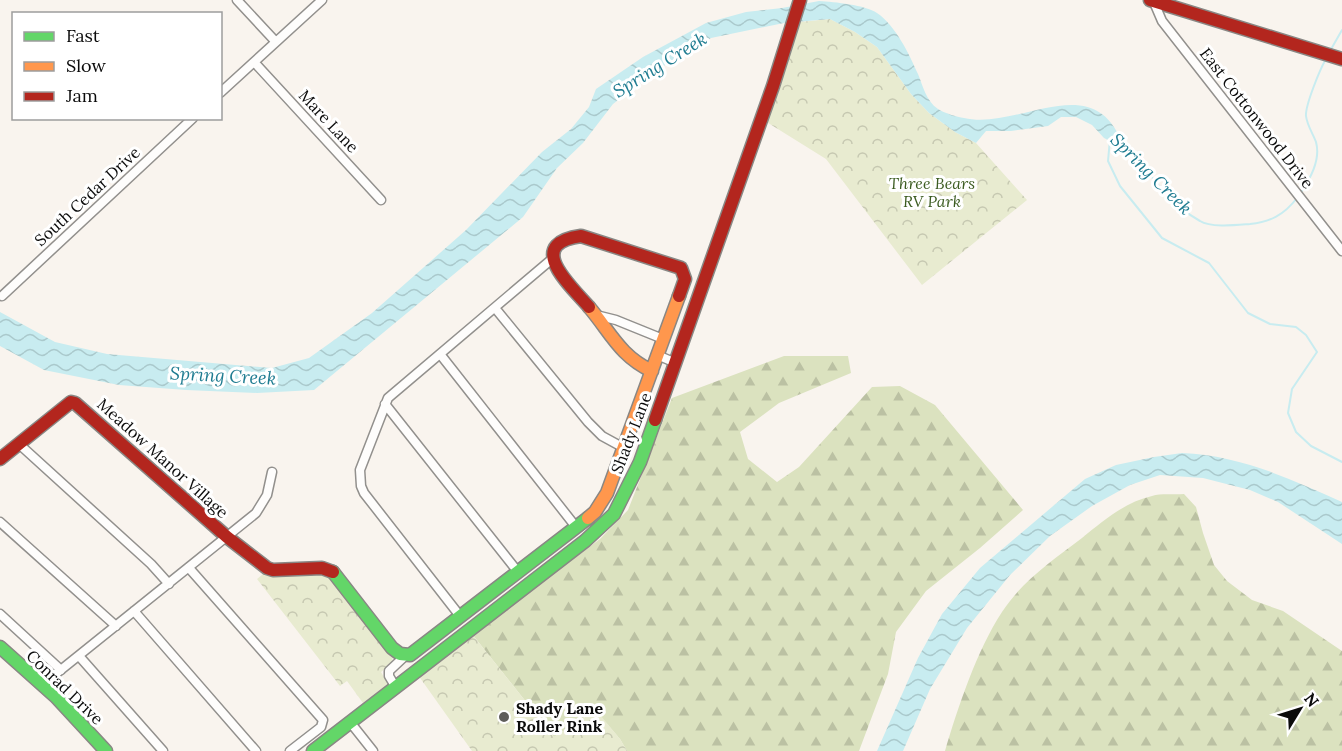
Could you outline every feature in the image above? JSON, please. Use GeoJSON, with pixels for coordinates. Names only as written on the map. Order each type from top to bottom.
{"type":"FeatureCollection","features":[{"type":"Feature","properties":{"kind":"street"},"geometry":{"type":"LineString","coordinates":[[237,0],[276,42]]}},
{"type":"Feature","properties":{"kind":"street"},"geometry":{"type":"LineString","coordinates":[[222,91],[322,0]]}},
{"type":"Feature","properties":{"kind":"street","name":"Shady Lane"},"geometry":{"type":"LineString","coordinates":[[313,751],[585,541],[614,514],[640,462],[773,86],[800,0]]}},
{"type":"Feature","properties":{"kind":"street"},"geometry":{"type":"LineString","coordinates":[[1152,0],[1342,59]]}},
{"type":"Feature","properties":{"kind":"street","name":"East Cottonwood Drive"},"geometry":{"type":"LineString","coordinates":[[1152,0],[1162,21],[1342,251]]}},
{"type":"Feature","properties":{"kind":"street","name":"Mare Lane"},"geometry":{"type":"LineString","coordinates":[[254,62],[381,200]]}},
{"type":"Feature","properties":{"kind":"street","name":"South Cedar Drive"},"geometry":{"type":"LineString","coordinates":[[2,296],[191,120]]}},
{"type":"Feature","properties":{"kind":"street"},"geometry":{"type":"LineString","coordinates":[[395,686],[389,676],[389,671],[405,656],[595,513],[601,505],[624,448],[652,371],[663,339],[685,279],[684,272],[681,268],[580,236],[568,237],[553,252],[552,259],[558,270],[596,315],[618,347],[629,358],[652,371]]}},
{"type":"Feature","properties":{"kind":"street"},"geometry":{"type":"LineString","coordinates":[[460,616],[364,493],[360,486],[360,470],[388,398],[552,259]]}},
{"type":"Feature","properties":{"kind":"street"},"geometry":{"type":"LineString","coordinates":[[495,308],[592,426],[612,443],[624,448]]}},
{"type":"Feature","properties":{"kind":"street"},"geometry":{"type":"LineString","coordinates":[[596,315],[616,320],[663,339]]}},
{"type":"Feature","properties":{"kind":"street"},"geometry":{"type":"LineString","coordinates":[[440,354],[576,527]]}},
{"type":"Feature","properties":{"kind":"street"},"geometry":{"type":"LineString","coordinates":[[657,356],[675,363]]}},
{"type":"Feature","properties":{"kind":"street","name":"Meadow Manor Village"},"geometry":{"type":"LineString","coordinates":[[0,459],[71,402],[75,403],[227,537],[267,568],[273,570],[322,568],[332,571],[392,648],[405,656]]}},
{"type":"Feature","properties":{"kind":"street"},"geometry":{"type":"LineString","coordinates":[[385,404],[518,572]]}},
{"type":"Feature","properties":{"kind":"street"},"geometry":{"type":"LineString","coordinates":[[19,444],[170,584]]}},
{"type":"Feature","properties":{"kind":"street","name":"Meadow Manor Village"},"geometry":{"type":"LineString","coordinates":[[42,685],[256,513],[267,495],[272,472]]}},
{"type":"Feature","properties":{"kind":"street"},"geometry":{"type":"LineString","coordinates":[[0,522],[116,626]]}},
{"type":"Feature","properties":{"kind":"street"},"geometry":{"type":"LineString","coordinates":[[189,568],[323,720],[321,727],[290,751]]}},
{"type":"Feature","properties":{"kind":"street"},"geometry":{"type":"LineString","coordinates":[[134,611],[256,751]]}},
{"type":"Feature","properties":{"kind":"street"},"geometry":{"type":"LineString","coordinates":[[0,614],[61,670]]}},
{"type":"Feature","properties":{"kind":"street","name":"Conrad Drive"},"geometry":{"type":"LineString","coordinates":[[0,647],[81,723],[106,751]]}},
{"type":"Feature","properties":{"kind":"street"},"geometry":{"type":"LineString","coordinates":[[79,656],[163,751]]}},
{"type":"Feature","properties":{"kind":"street"},"geometry":{"type":"LineString","coordinates":[[350,722],[374,751]]}},
{"type":"Feature","properties":{"kind":"green space","name":"Three Bears RV Park"},"geometry":{"type":"Polygon","coordinates":[[[830,19],[877,47],[911,94],[929,113],[955,132],[976,143],[1027,200],[922,285],[826,159],[765,121],[800,22],[830,19]]]}},
{"type":"Feature","properties":{"kind":"green space"},"geometry":{"type":"Polygon","coordinates":[[[784,356],[848,356],[851,373],[779,403],[740,432],[748,459],[777,482],[799,467],[872,387],[900,386],[935,405],[1023,510],[926,591],[896,632],[888,674],[859,751],[627,751],[620,739],[595,710],[554,737],[472,634],[600,539],[628,510],[672,398],[784,356]]]}},
{"type":"Feature","properties":{"kind":"green space"},"geometry":{"type":"Polygon","coordinates":[[[1184,494],[1196,507],[1214,565],[1227,581],[1252,600],[1283,611],[1342,651],[1342,751],[945,751],[976,661],[1002,612],[1019,590],[1049,563],[1124,507],[1156,495],[1184,494]]]}},
{"type":"Feature","properties":{"kind":"green space"},"geometry":{"type":"Polygon","coordinates":[[[324,571],[333,579],[393,655],[392,663],[381,672],[388,684],[363,703],[347,681],[340,686],[257,579],[263,574],[324,571]]]}},
{"type":"Feature","properties":{"kind":"green space"},"geometry":{"type":"Polygon","coordinates":[[[472,634],[554,737],[596,710],[627,751],[472,751],[418,675],[472,634]]]}},
{"type":"Feature","properties":{"kind":"water"},"geometry":{"type":"Polygon","coordinates":[[[819,1],[865,8],[884,19],[906,49],[928,98],[934,106],[951,115],[986,120],[1054,106],[1076,105],[1095,110],[1111,123],[1124,148],[1104,138],[1092,125],[1076,117],[1061,117],[1048,126],[1011,131],[986,131],[976,143],[955,132],[929,113],[911,94],[877,47],[855,32],[830,19],[784,23],[711,38],[662,67],[613,104],[583,143],[557,168],[523,217],[314,390],[257,393],[119,385],[44,370],[0,346],[0,312],[55,342],[107,354],[272,368],[309,358],[372,313],[466,230],[542,152],[571,129],[589,107],[596,89],[643,57],[706,23],[746,12],[819,1]]]}},
{"type":"Feature","properties":{"kind":"water"},"geometry":{"type":"Polygon","coordinates":[[[1182,453],[1244,463],[1342,502],[1342,544],[1278,502],[1250,490],[1203,478],[1160,475],[1130,485],[1092,506],[1050,536],[1010,575],[967,628],[930,689],[903,751],[877,751],[918,658],[942,614],[980,568],[1085,479],[1116,465],[1182,453]]]}},
{"type":"Feature","properties":{"kind":"waterway","name":"Spring Creek"},"geometry":{"type":"LineString","coordinates":[[1330,51],[1342,30]]}},
{"type":"Feature","properties":{"kind":"waterway","name":"Spring Creek"},"geometry":{"type":"LineString","coordinates":[[1300,194],[1311,176],[1317,156],[1316,142],[1306,111],[1326,59]]}},
{"type":"Feature","properties":{"kind":"waterway"},"geometry":{"type":"LineString","coordinates":[[1110,139],[1108,161],[1120,186],[1162,238],[1209,263],[1248,313],[1270,324],[1296,327],[1306,335],[1317,352],[1292,389],[1288,413],[1296,432],[1311,446],[1342,462]]}},
{"type":"Feature","properties":{"kind":"waterway","name":"Spring Creek"},"geometry":{"type":"LineString","coordinates":[[1122,141],[1170,198],[1190,215],[1205,223],[1231,225],[1264,221],[1282,213],[1297,198]]}},
{"type":"Feature","properties":{"kind":"traffic: fast"},"geometry":{"type":"LineString","coordinates":[[313,751],[585,541],[614,514],[640,462],[655,420]]}},
{"type":"Feature","properties":{"kind":"traffic: fast"},"geometry":{"type":"LineString","coordinates":[[333,572],[392,648],[400,654],[410,655],[588,518]]}},
{"type":"Feature","properties":{"kind":"traffic: fast"},"geometry":{"type":"LineString","coordinates":[[0,647],[56,697],[106,751]]}},
{"type":"Feature","properties":{"kind":"traffic: slow"},"geometry":{"type":"LineString","coordinates":[[588,518],[595,512],[607,493],[679,296]]}},
{"type":"Feature","properties":{"kind":"traffic: slow"},"geometry":{"type":"LineString","coordinates":[[589,307],[624,351],[652,371]]}},
{"type":"Feature","properties":{"kind":"traffic: jam"},"geometry":{"type":"LineString","coordinates":[[655,420],[773,86],[800,0]]}},
{"type":"Feature","properties":{"kind":"traffic: jam"},"geometry":{"type":"LineString","coordinates":[[1150,0],[1342,59]]}},
{"type":"Feature","properties":{"kind":"traffic: jam"},"geometry":{"type":"LineString","coordinates":[[589,307],[557,267],[553,256],[555,248],[564,240],[581,236],[681,268],[685,279],[679,296]]}},
{"type":"Feature","properties":{"kind":"traffic: jam"},"geometry":{"type":"LineString","coordinates":[[0,459],[71,402],[75,403],[227,537],[267,568],[273,570],[322,568],[333,572]]}},
{"type":"Feature","properties":{"kind":"place","name":"Shady Lane Roller Rink"},"geometry":{"type":"Point","coordinates":[504,717]}}]}
